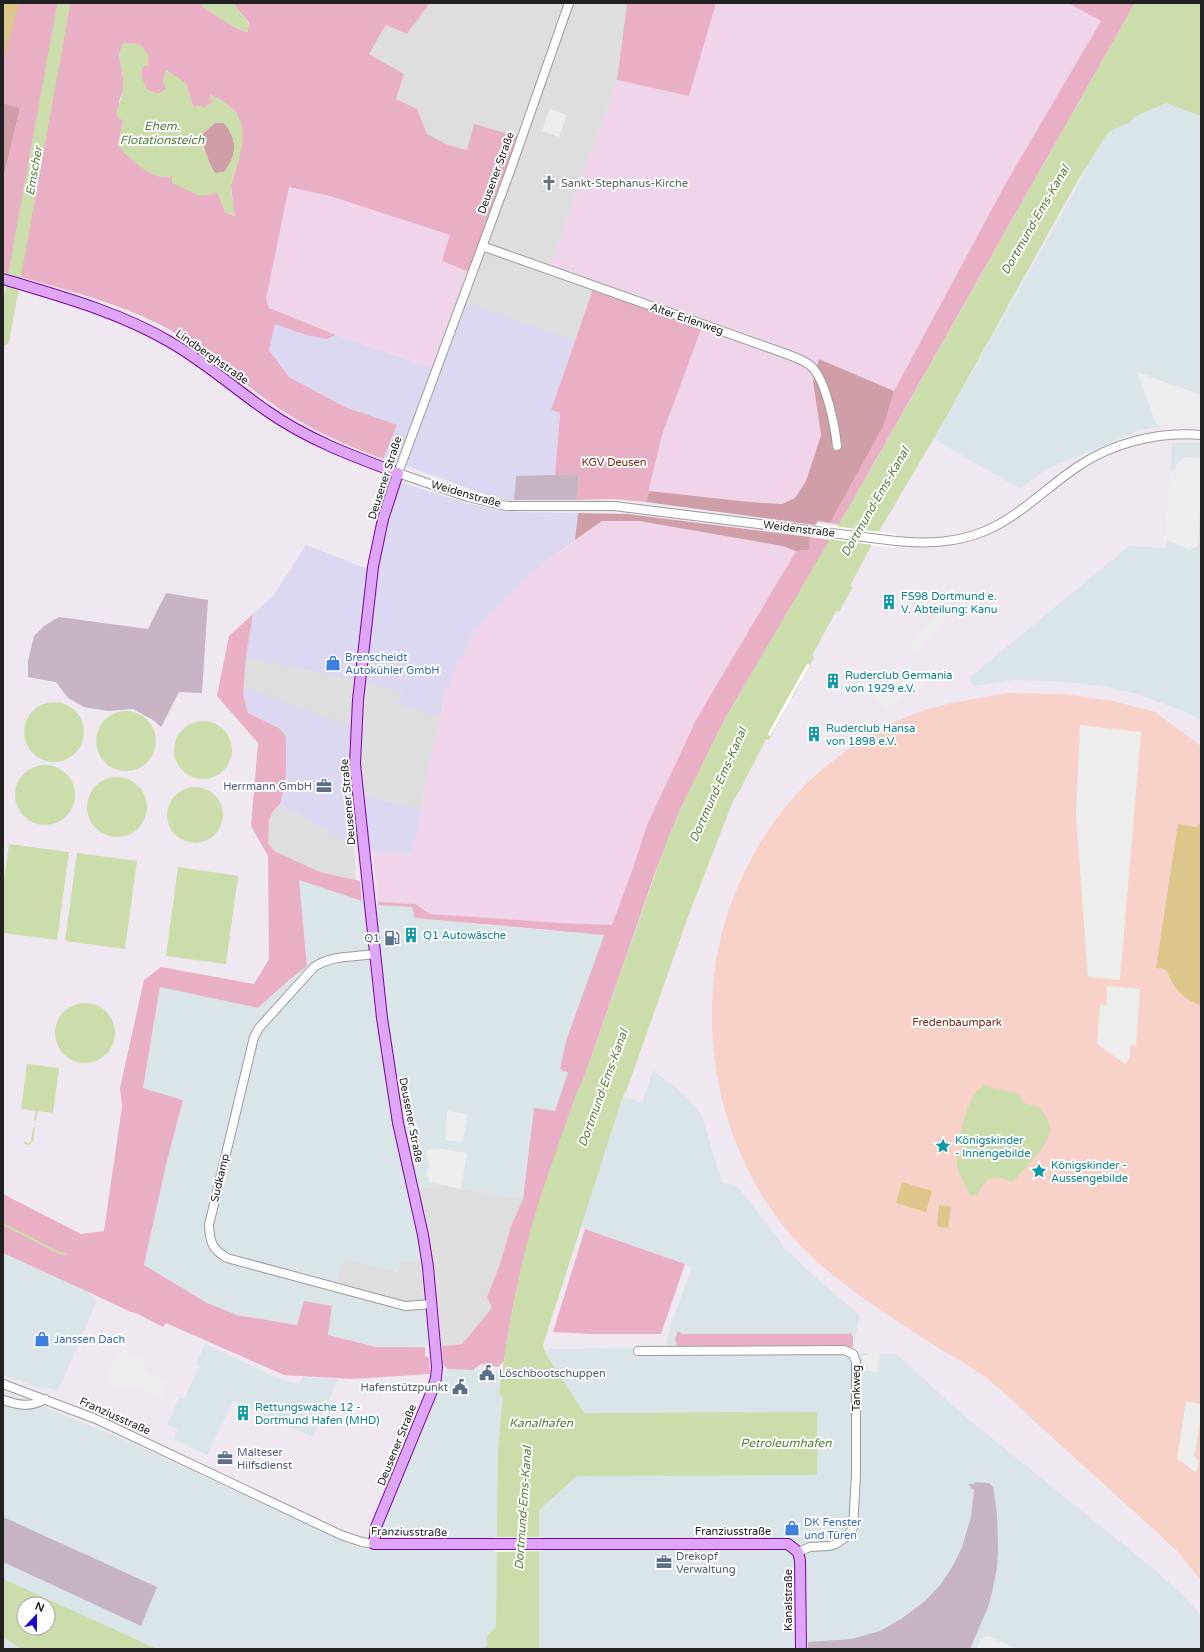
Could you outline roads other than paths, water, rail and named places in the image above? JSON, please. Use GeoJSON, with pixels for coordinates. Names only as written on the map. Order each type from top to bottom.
{"type":"FeatureCollection","features":[{"type":"Feature","properties":{"kind":"main road","name":"Lindberghstraße"},"geometry":{"type":"LineString","coordinates":[[3,279],[41,290],[116,316],[151,332],[200,360],[267,411],[304,434],[336,450],[398,473]]}},
{"type":"Feature","properties":{"kind":"main road","name":"Deusener Straße"},"geometry":{"type":"LineString","coordinates":[[374,1544],[378,1521],[436,1378],[437,1367],[432,1304],[423,1235],[403,1144],[382,1018],[355,764],[358,700],[373,568],[383,519],[398,473]]}},
{"type":"Feature","properties":{"kind":"main road","name":"Franziusstraße"},"geometry":{"type":"LineString","coordinates":[[374,1544],[788,1544],[798,1552]]}},
{"type":"Feature","properties":{"kind":"main road","name":"Kanalstraße"},"geometry":{"type":"LineString","coordinates":[[798,1552],[800,1560],[801,1649]]}},
{"type":"Feature","properties":{"kind":"street","name":"Deusener Straße"},"geometry":{"type":"LineString","coordinates":[[398,473],[482,246],[569,3]]}},
{"type":"Feature","properties":{"kind":"street","name":"Alter Erlenweg"},"geometry":{"type":"LineString","coordinates":[[482,246],[774,349],[808,363],[816,372],[825,394],[835,431],[837,446]]}},
{"type":"Feature","properties":{"kind":"street","name":"Weidenstraße"},"geometry":{"type":"LineString","coordinates":[[398,473],[468,497],[507,506],[614,506],[896,541],[919,543],[947,542],[974,535],[1012,516],[1077,467],[1094,457],[1130,442],[1143,439],[1180,434],[1201,435]]}},
{"type":"Feature","properties":{"kind":"street","name":"Sudkamp"},"geometry":{"type":"LineString","coordinates":[[375,954],[334,958],[317,965],[259,1028],[254,1037],[209,1225],[210,1241],[217,1252],[228,1258],[405,1306],[432,1304]]}},
{"type":"Feature","properties":{"kind":"street","name":"Tankweg"},"geometry":{"type":"LineString","coordinates":[[638,1351],[844,1350],[853,1354],[856,1362],[856,1474],[852,1528],[846,1537],[836,1544],[810,1547],[798,1552]]}},
{"type":"Feature","properties":{"kind":"street","name":"Franziusstraße"},"geometry":{"type":"LineString","coordinates":[[3,1384],[45,1399],[113,1427],[346,1537],[374,1544]]}},
{"type":"Feature","properties":{"kind":"street"},"geometry":{"type":"LineString","coordinates":[[3,1400],[19,1405],[38,1404],[45,1399]]}},
{"type":"Feature","properties":{"kind":"water"},"geometry":{"type":"Polygon","coordinates":[[[201,3],[233,3],[249,24],[248,32],[236,28],[204,8],[201,3]]]}},
{"type":"Feature","properties":{"kind":"water"},"geometry":{"type":"Polygon","coordinates":[[[1135,3],[1201,3],[1201,116],[1166,103],[1134,117],[1130,122],[1114,129],[1106,135],[1074,187],[944,421],[878,533],[850,586],[853,587],[839,612],[836,611],[812,656],[814,658],[769,740],[766,739],[733,801],[689,914],[627,1089],[623,1096],[543,1345],[545,1352],[584,1413],[817,1412],[817,1475],[577,1476],[539,1510],[539,1649],[481,1649],[487,1646],[487,1636],[496,1627],[498,1451],[503,1396],[499,1395],[510,1321],[526,1247],[549,1172],[575,1097],[585,1075],[669,835],[726,717],[874,464],[1135,3]]]}},
{"type":"Feature","properties":{"kind":"water","name":"Ehem. Flotationsteich"},"geometry":{"type":"Polygon","coordinates":[[[123,43],[140,44],[148,55],[149,66],[142,66],[141,77],[147,90],[158,94],[167,89],[163,82],[165,70],[186,84],[193,106],[205,107],[212,103],[210,95],[230,107],[236,114],[240,121],[243,140],[231,185],[235,216],[225,212],[218,193],[200,196],[172,183],[172,176],[156,176],[132,160],[118,146],[123,121],[116,116],[123,91],[123,77],[119,53],[123,43]],[[215,123],[201,135],[203,150],[207,154],[210,166],[215,173],[224,172],[233,154],[234,141],[229,129],[224,123],[215,123]]]}},
{"type":"Feature","properties":{"kind":"water"},"geometry":{"type":"Polygon","coordinates":[[[54,702],[71,707],[79,715],[84,732],[79,749],[71,757],[54,762],[37,757],[29,749],[24,732],[29,715],[37,707],[54,702]]]}},
{"type":"Feature","properties":{"kind":"water"},"geometry":{"type":"Polygon","coordinates":[[[126,711],[143,716],[151,724],[156,741],[151,758],[143,766],[126,771],[109,766],[101,758],[96,741],[101,724],[109,716],[126,711]]]}},
{"type":"Feature","properties":{"kind":"water"},"geometry":{"type":"Polygon","coordinates":[[[203,721],[219,726],[227,734],[232,750],[227,766],[219,774],[203,779],[187,774],[179,766],[174,750],[179,734],[187,726],[203,721]]]}},
{"type":"Feature","properties":{"kind":"water"},"geometry":{"type":"Polygon","coordinates":[[[45,765],[62,770],[70,778],[75,795],[70,812],[62,820],[45,825],[28,820],[20,812],[15,795],[20,778],[28,770],[45,765]]]}},
{"type":"Feature","properties":{"kind":"water"},"geometry":{"type":"Polygon","coordinates":[[[117,777],[134,782],[142,790],[147,807],[142,824],[134,832],[117,837],[100,832],[92,824],[87,807],[92,790],[100,782],[117,777]]]}},
{"type":"Feature","properties":{"kind":"water"},"geometry":{"type":"Polygon","coordinates":[[[189,787],[201,787],[215,795],[223,809],[221,826],[215,835],[201,843],[189,843],[179,838],[172,831],[167,821],[167,809],[172,799],[179,792],[189,787]]]}},
{"type":"Feature","properties":{"kind":"water"},"geometry":{"type":"Polygon","coordinates":[[[9,844],[69,852],[57,940],[3,933],[3,887],[9,844]]]}},
{"type":"Feature","properties":{"kind":"water"},"geometry":{"type":"Polygon","coordinates":[[[77,853],[137,861],[125,949],[65,941],[77,853]]]}},
{"type":"Feature","properties":{"kind":"water"},"geometry":{"type":"Polygon","coordinates":[[[178,867],[238,876],[226,964],[166,956],[178,867]]]}},
{"type":"Feature","properties":{"kind":"water"},"geometry":{"type":"Polygon","coordinates":[[[85,1003],[102,1008],[110,1016],[115,1033],[110,1050],[102,1058],[85,1063],[68,1058],[60,1050],[55,1033],[60,1016],[68,1008],[85,1003]]]}},
{"type":"Feature","properties":{"kind":"water"},"geometry":{"type":"Polygon","coordinates":[[[27,1064],[59,1068],[53,1113],[21,1109],[27,1064]]]}},
{"type":"Feature","properties":{"kind":"water"},"geometry":{"type":"Polygon","coordinates":[[[983,1085],[1019,1094],[1024,1103],[1039,1107],[1049,1123],[1050,1130],[1037,1155],[1012,1182],[1001,1178],[989,1179],[981,1187],[978,1195],[970,1196],[957,1167],[957,1153],[960,1153],[961,1138],[958,1137],[958,1135],[961,1133],[966,1113],[974,1095],[983,1085]]]}},
{"type":"Feature","properties":{"kind":"water"},"geometry":{"type":"Polygon","coordinates":[[[3,1579],[40,1596],[16,1596],[16,1636],[56,1636],[56,1603],[157,1649],[22,1649],[3,1637],[3,1579]]]}},
{"type":"Feature","properties":{"kind":"waterway","name":"Emscher"},"geometry":{"type":"LineString","coordinates":[[3,339],[64,3]]}},
{"type":"Feature","properties":{"kind":"waterway"},"geometry":{"type":"LineString","coordinates":[[35,1120],[37,1111]]}},
{"type":"Feature","properties":{"kind":"waterway"},"geometry":{"type":"LineString","coordinates":[[25,1143],[29,1144],[32,1141],[34,1128]]}},
{"type":"Feature","properties":{"kind":"waterway"},"geometry":{"type":"LineString","coordinates":[[3,1224],[59,1253],[66,1254]]}},
{"type":"Feature","properties":{"kind":"place","name":"Sankt-Stephanus-Kirche"},"geometry":{"type":"Point","coordinates":[549,183]}},
{"type":"Feature","properties":{"kind":"place","name":"FS98 Dortmund e. V. Abteilung: Kanu"},"geometry":{"type":"Point","coordinates":[889,602]}},
{"type":"Feature","properties":{"kind":"place","name":"Brenscheidt Autokühler GmbH"},"geometry":{"type":"Point","coordinates":[333,663]}},
{"type":"Feature","properties":{"kind":"place","name":"Ruderclub Germania von 1929 e.V."},"geometry":{"type":"Point","coordinates":[833,681]}},
{"type":"Feature","properties":{"kind":"place","name":"Ruderclub Hansa von 1898 e.V."},"geometry":{"type":"Point","coordinates":[814,734]}},
{"type":"Feature","properties":{"kind":"place","name":"Herrmann GmbH"},"geometry":{"type":"Point","coordinates":[324,786]}},
{"type":"Feature","properties":{"kind":"place","name":"Q1 Autowäsche"},"geometry":{"type":"Point","coordinates":[411,935]}},
{"type":"Feature","properties":{"kind":"place","name":"Q1"},"geometry":{"type":"Point","coordinates":[392,938]}},
{"type":"Feature","properties":{"kind":"place","name":"Königskinder - Innengebilde"},"geometry":{"type":"Point","coordinates":[943,1146]}},
{"type":"Feature","properties":{"kind":"place","name":"Königskinder - Aussengebilde"},"geometry":{"type":"Point","coordinates":[1039,1171]}},
{"type":"Feature","properties":{"kind":"place","name":"Janssen Dach"},"geometry":{"type":"Point","coordinates":[42,1339]}},
{"type":"Feature","properties":{"kind":"place","name":"Löschbootschuppen"},"geometry":{"type":"Point","coordinates":[487,1373]}},
{"type":"Feature","properties":{"kind":"place","name":"Hafenstützpunkt"},"geometry":{"type":"Point","coordinates":[460,1387]}},
{"type":"Feature","properties":{"kind":"place","name":"Rettungswache 12 - Dortmund Hafen (MHD)"},"geometry":{"type":"Point","coordinates":[243,1413]}},
{"type":"Feature","properties":{"kind":"place","name":"Malteser Hilfsdienst"},"geometry":{"type":"Point","coordinates":[225,1458]}},
{"type":"Feature","properties":{"kind":"place","name":"DK Fenster und Türen"},"geometry":{"type":"Point","coordinates":[792,1528]}},
{"type":"Feature","properties":{"kind":"place","name":"Drekopf Verwaltung"},"geometry":{"type":"Point","coordinates":[664,1562]}},
{"type":"Feature","properties":{"kind":"water label","name":"Dortmund-Ems-Kanal"},"geometry":{"type":"Point","coordinates":[1035,220]}},
{"type":"Feature","properties":{"kind":"water label","name":"Dortmund-Ems-Kanal"},"geometry":{"type":"Point","coordinates":[875,502]}},
{"type":"Feature","properties":{"kind":"water label","name":"Dortmund-Ems-Kanal"},"geometry":{"type":"Point","coordinates":[718,785]}},
{"type":"Feature","properties":{"kind":"water label","name":"Dortmund-Ems-Kanal"},"geometry":{"type":"Point","coordinates":[603,1088]}},
{"type":"Feature","properties":{"kind":"water label","name":"Kanalhafen"},"geometry":{"type":"Point","coordinates":[541,1423]}},
{"type":"Feature","properties":{"kind":"water label","name":"Petroleumhafen"},"geometry":{"type":"Point","coordinates":[786,1443]}},
{"type":"Feature","properties":{"kind":"water label","name":"Dortmund-Ems-Kanal"},"geometry":{"type":"Point","coordinates":[523,1508]}},
{"type":"Feature","properties":{"kind":"park label","name":"KGV Deusen"},"geometry":{"type":"Point","coordinates":[614,462]}},
{"type":"Feature","properties":{"kind":"park label","name":"Fredenbaumpark"},"geometry":{"type":"Point","coordinates":[957,1022]}}]}
